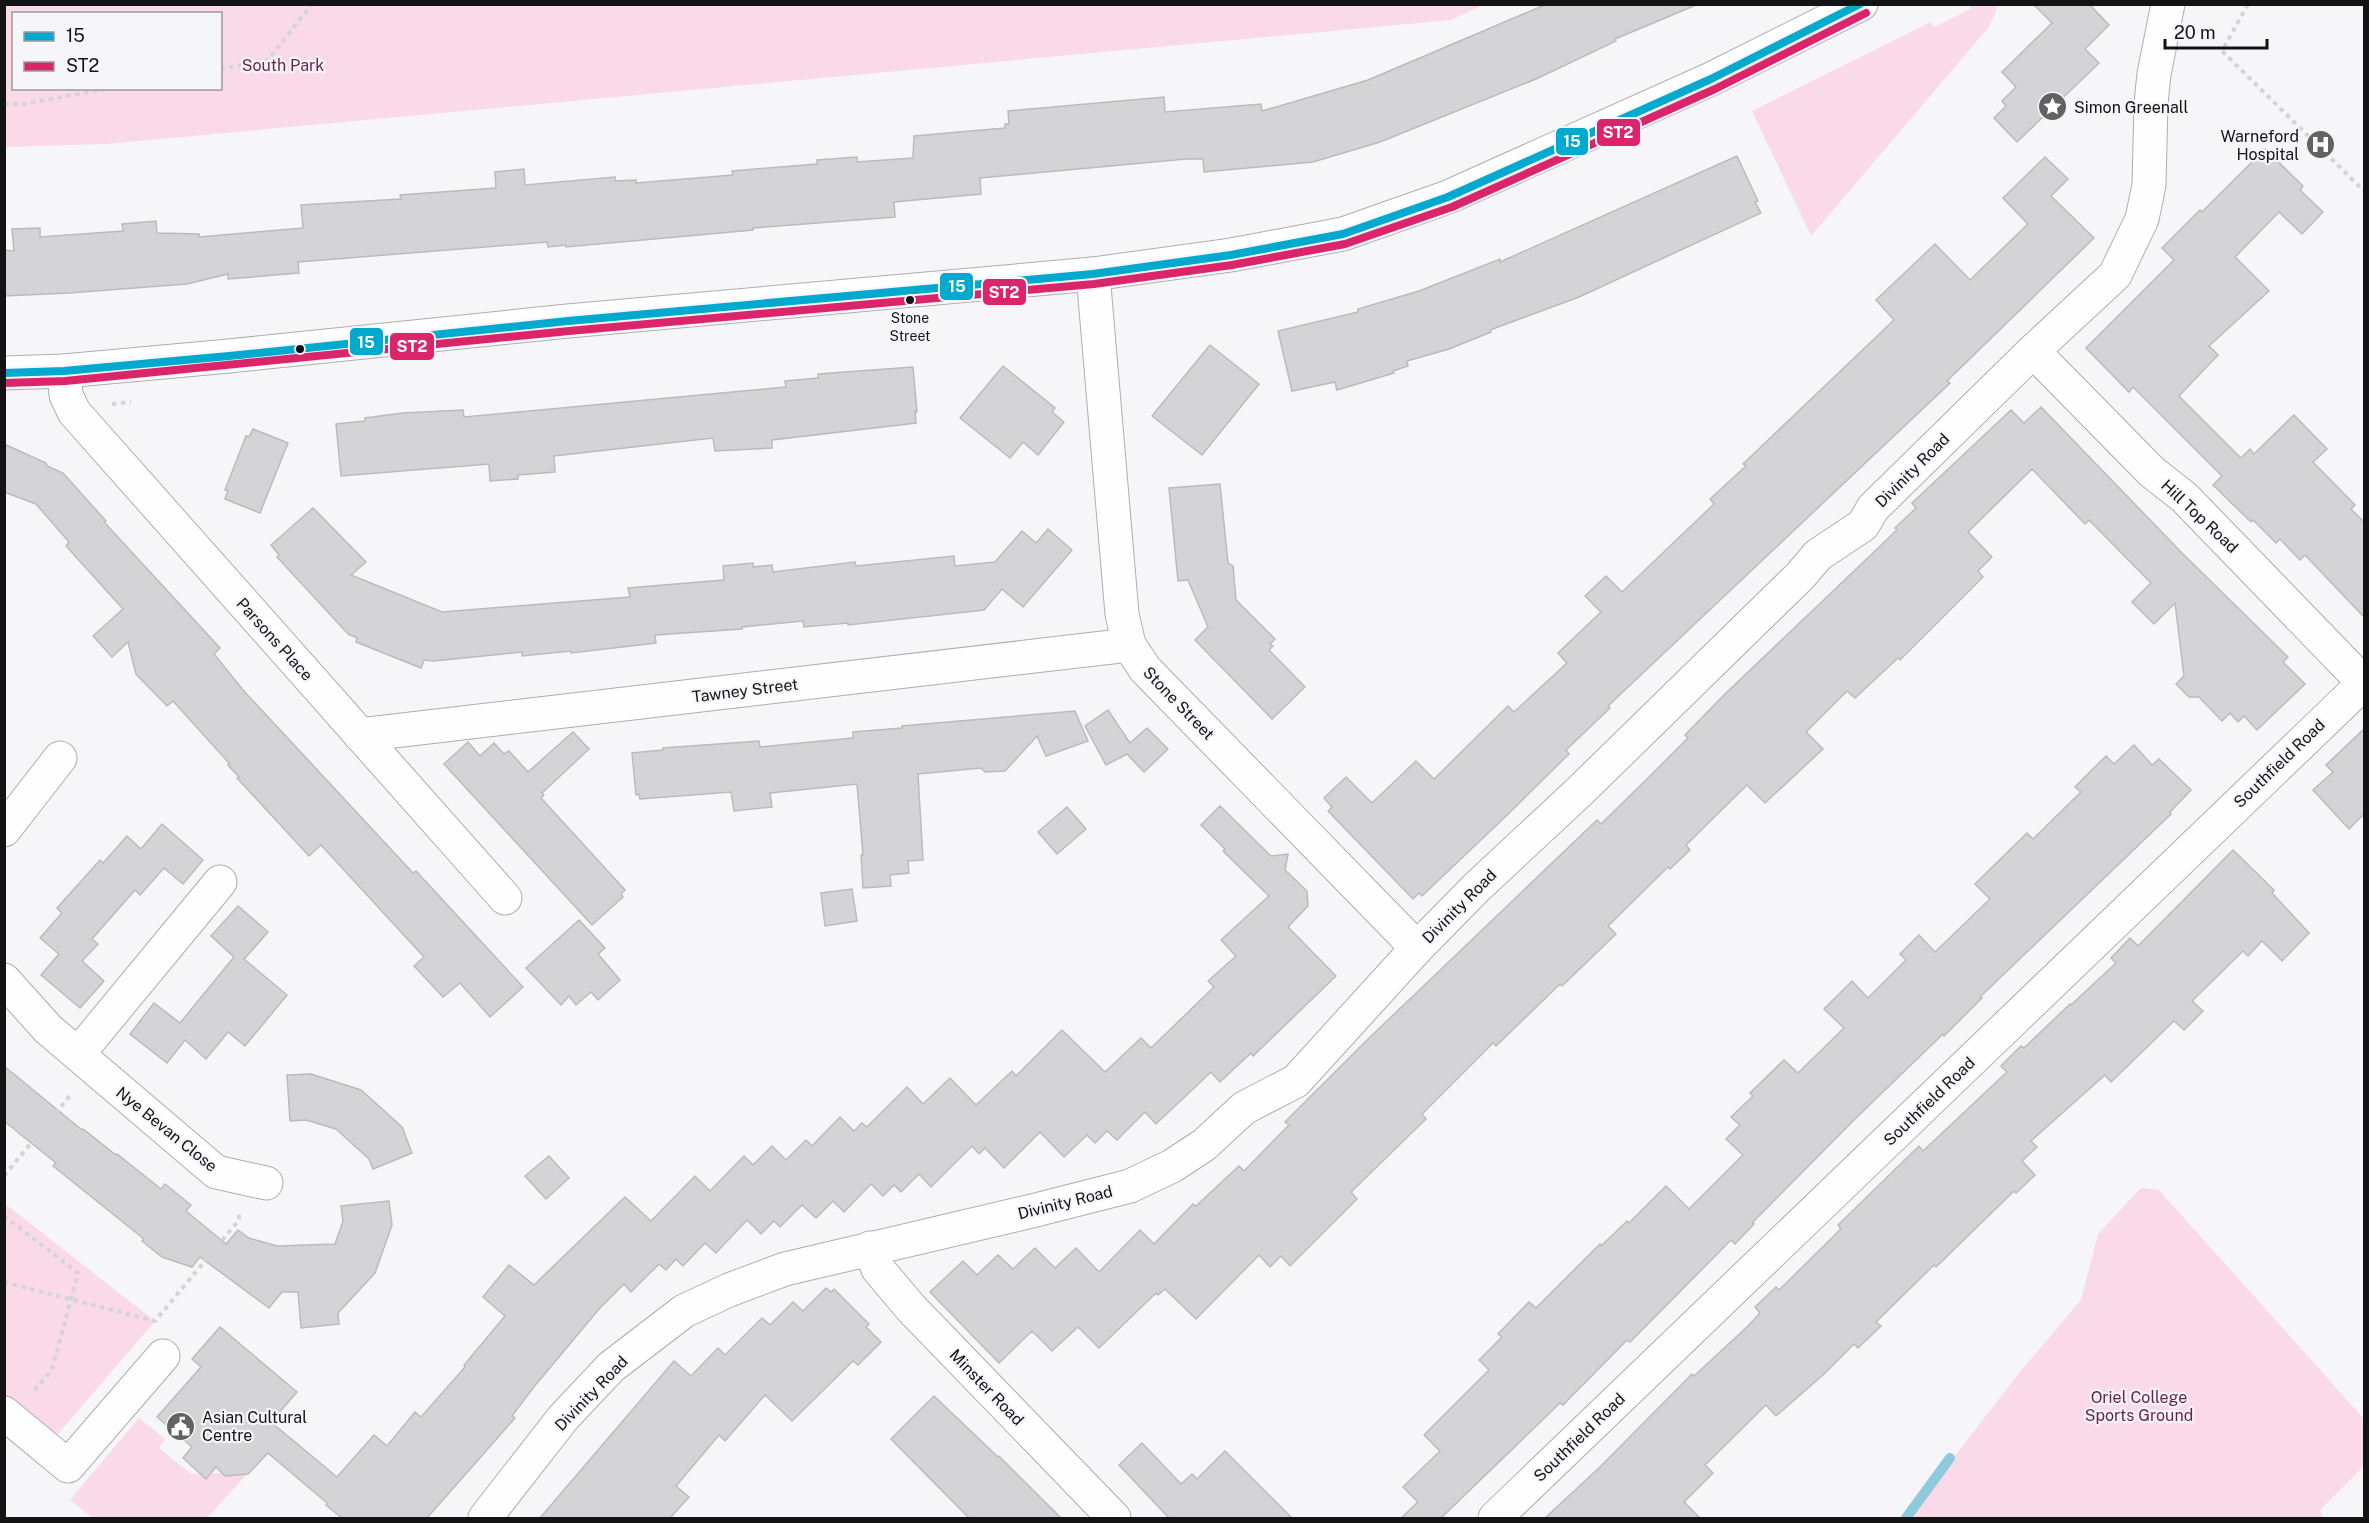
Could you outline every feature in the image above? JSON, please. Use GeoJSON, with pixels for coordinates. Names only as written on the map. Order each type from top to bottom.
{"type":"FeatureCollection","features":[{"type":"Feature","properties":{"kind":"street"},"geometry":{"type":"LineString","coordinates":[[4,373],[64,371],[568,321],[1094,274],[1231,255],[1343,234],[1448,197],[1711,79],[1862,4]]}},
{"type":"Feature","properties":{"kind":"street","name":"Divinity Road"},"geometry":{"type":"LineString","coordinates":[[485,1518],[563,1418],[611,1366],[684,1311],[729,1290],[785,1269],[1130,1186],[1172,1166],[1204,1145],[1244,1108],[1296,1081],[1417,948],[1477,887],[1580,791],[1775,601],[1818,555],[1863,525],[1873,508],[2033,351],[2115,275],[2142,219],[2149,186],[2154,74],[2168,4]]}},
{"type":"Feature","properties":{"kind":"street","name":"Stone Street"},"geometry":{"type":"LineString","coordinates":[[1094,274],[1122,614],[1129,645],[1145,669],[1417,948]]}},
{"type":"Feature","properties":{"kind":"street","name":"Hill Top Road"},"geometry":{"type":"LineString","coordinates":[[2033,351],[2152,472],[2184,497],[2364,683]]}},
{"type":"Feature","properties":{"kind":"street","name":"Parsons Place"},"geometry":{"type":"LineString","coordinates":[[64,371],[66,395],[74,411],[505,898]]}},
{"type":"Feature","properties":{"kind":"street","name":"Tawney Street"},"geometry":{"type":"LineString","coordinates":[[360,735],[1129,645]]}},
{"type":"Feature","properties":{"kind":"street","name":"Southfield Road"},"geometry":{"type":"LineString","coordinates":[[1495,1518],[2364,683]]}},
{"type":"Feature","properties":{"kind":"street"},"geometry":{"type":"LineString","coordinates":[[4,830],[60,758]]}},
{"type":"Feature","properties":{"kind":"street"},"geometry":{"type":"LineString","coordinates":[[78,1054],[220,882]]}},
{"type":"Feature","properties":{"kind":"street","name":"Nye Bevan Close"},"geometry":{"type":"LineString","coordinates":[[4,980],[48,1029],[216,1172],[252,1180]]}},
{"type":"Feature","properties":{"kind":"street","name":"Minster Road"},"geometry":{"type":"LineString","coordinates":[[870,1248],[878,1269],[911,1308],[1114,1518]]}},
{"type":"Feature","properties":{"kind":"street"},"geometry":{"type":"LineString","coordinates":[[7,1416],[68,1466],[163,1356]]}},
{"type":"Feature","properties":{"kind":"path"},"geometry":{"type":"LineString","coordinates":[[222,69],[268,60],[312,4]]}},
{"type":"Feature","properties":{"kind":"path"},"geometry":{"type":"LineString","coordinates":[[2248,4],[2222,51],[2364,191]]}},
{"type":"Feature","properties":{"kind":"path"},"geometry":{"type":"LineString","coordinates":[[4,104],[24,104],[99,90]]}},
{"type":"Feature","properties":{"kind":"path"},"geometry":{"type":"LineString","coordinates":[[4,1176],[60,1108]]}},
{"type":"Feature","properties":{"kind":"path"},"geometry":{"type":"LineString","coordinates":[[4,1282],[155,1321],[239,1220],[252,1180]]}},
{"type":"Feature","properties":{"kind":"path"},"geometry":{"type":"LineString","coordinates":[[4,1216],[78,1273],[52,1370],[7,1416]]}},
{"type":"Feature","properties":{"kind":"green space","name":"South Park"},"geometry":{"type":"Polygon","coordinates":[[[5,4],[1483,5],[1451,20],[106,144],[5,147],[5,4]]]}},
{"type":"Feature","properties":{"kind":"green space"},"geometry":{"type":"Polygon","coordinates":[[[1969,5],[1997,5],[1988,28],[1811,236],[1752,111],[1931,22],[1934,27],[1971,9],[1969,5]]]}},
{"type":"Feature","properties":{"kind":"green space","name":"Oriel College Sports Ground"},"geometry":{"type":"Polygon","coordinates":[[[2141,1188],[2159,1190],[2364,1419],[2364,1466],[2320,1510],[2323,1518],[1907,1518],[2019,1373],[2081,1300],[2098,1234],[2141,1188]]]}},
{"type":"Feature","properties":{"kind":"green space"},"geometry":{"type":"Polygon","coordinates":[[[4,1203],[155,1321],[46,1448],[5,1413],[4,1203]]]}},
{"type":"Feature","properties":{"kind":"green space"},"geometry":{"type":"Polygon","coordinates":[[[139,1418],[165,1439],[159,1448],[191,1474],[249,1472],[207,1518],[93,1518],[70,1500],[139,1418]]]}},
{"type":"Feature","properties":{"kind":"building"},"geometry":{"type":"Polygon","coordinates":[[[1547,4],[1696,5],[1615,39],[1616,41],[1536,79],[1380,142],[1313,162],[1204,172],[1203,159],[1186,159],[980,178],[981,194],[894,202],[895,217],[753,228],[753,230],[566,247],[566,245],[548,247],[547,242],[298,262],[299,273],[228,279],[228,274],[187,284],[4,296],[4,250],[14,251],[12,229],[40,228],[40,237],[123,231],[122,224],[156,221],[157,233],[199,234],[199,237],[303,228],[301,205],[401,199],[400,195],[496,188],[495,172],[524,169],[525,185],[615,177],[615,181],[636,180],[636,183],[733,175],[732,171],[817,164],[817,160],[857,157],[857,162],[913,158],[914,136],[1005,128],[1005,124],[1009,124],[1008,111],[1164,97],[1165,112],[1261,104],[1262,111],[1368,80],[1547,4]]]}},
{"type":"Feature","properties":{"kind":"building"},"geometry":{"type":"Polygon","coordinates":[[[2033,4],[2089,4],[2109,25],[2085,49],[2099,63],[2017,142],[1994,118],[2006,106],[2002,101],[2016,87],[2002,72],[2052,23],[2033,4]]]}},
{"type":"Feature","properties":{"kind":"building"},"geometry":{"type":"Polygon","coordinates":[[[2265,149],[2303,186],[2300,190],[2323,212],[2302,234],[2279,212],[2235,257],[2269,291],[2209,346],[2218,355],[2179,396],[2241,458],[2250,449],[2254,454],[2294,415],[2327,449],[2313,462],[2355,505],[2351,509],[2364,522],[2364,617],[2305,555],[2300,560],[2280,539],[2276,543],[2253,520],[2251,522],[2213,485],[2222,476],[2133,387],[2129,392],[2086,348],[2174,260],[2162,248],[2265,149]]]}},
{"type":"Feature","properties":{"kind":"building"},"geometry":{"type":"Polygon","coordinates":[[[1737,156],[1758,201],[1755,202],[1761,213],[1579,297],[1490,330],[1491,332],[1449,349],[1407,361],[1408,366],[1393,371],[1394,373],[1337,390],[1335,382],[1292,391],[1278,331],[1358,312],[1358,309],[1419,291],[1500,259],[1500,262],[1737,156]]]}},
{"type":"Feature","properties":{"kind":"building"},"geometry":{"type":"Polygon","coordinates":[[[2045,157],[2068,179],[2051,196],[2094,238],[1947,381],[1950,383],[1608,706],[1610,708],[1566,750],[1569,754],[1504,818],[1422,896],[1419,893],[1413,899],[1328,811],[1332,807],[1324,798],[1346,777],[1372,803],[1416,761],[1434,779],[1508,706],[1514,712],[1567,663],[1558,653],[1601,612],[1585,596],[1606,576],[1622,592],[1714,504],[1710,499],[1746,466],[1743,464],[1894,320],[1876,300],[1935,244],[1970,280],[2028,224],[2003,198],[2045,157]]]}},
{"type":"Feature","properties":{"kind":"building"},"geometry":{"type":"Polygon","coordinates":[[[1210,345],[1259,384],[1202,455],[1152,416],[1210,345]]]}},
{"type":"Feature","properties":{"kind":"building"},"geometry":{"type":"Polygon","coordinates":[[[1003,366],[1055,408],[1052,412],[1064,422],[1038,455],[1023,442],[1010,458],[960,418],[1003,366]]]}},
{"type":"Feature","properties":{"kind":"building"},"geometry":{"type":"Polygon","coordinates":[[[913,367],[916,423],[772,440],[772,448],[715,451],[713,438],[554,456],[555,472],[518,475],[518,479],[490,481],[489,464],[341,476],[336,424],[365,421],[365,418],[403,413],[463,410],[464,417],[786,387],[785,381],[818,378],[818,374],[913,367]]]}},
{"type":"Feature","properties":{"kind":"building"},"geometry":{"type":"Polygon","coordinates":[[[2041,407],[2182,553],[2288,657],[2283,662],[2305,684],[2257,730],[2244,716],[2238,722],[2230,713],[2222,721],[2199,697],[2189,697],[2176,684],[2184,676],[2175,603],[2154,624],[2132,602],[2151,583],[2089,520],[2085,524],[2032,469],[1968,532],[1992,557],[1978,571],[1983,577],[1900,660],[1898,658],[1855,698],[1847,691],[1806,732],[1823,749],[1765,803],[1747,785],[1686,845],[1690,850],[1670,869],[1668,867],[1608,926],[1616,934],[1496,1046],[1493,1043],[1422,1114],[1426,1119],[1351,1192],[1357,1199],[1290,1266],[1281,1256],[1270,1267],[1259,1255],[1196,1319],[1165,1289],[1158,1295],[1156,1293],[1099,1348],[1078,1327],[1052,1351],[1032,1331],[999,1363],[930,1292],[963,1261],[977,1275],[998,1255],[1013,1269],[1035,1248],[1055,1268],[1076,1248],[1099,1272],[1140,1230],[1154,1244],[1193,1204],[1196,1206],[1239,1166],[1244,1171],[1289,1125],[1285,1122],[1364,1043],[1597,820],[1601,824],[1688,738],[1685,735],[1724,695],[1897,530],[1895,528],[1916,508],[1912,503],[2011,410],[2024,423],[2041,407]]]}},
{"type":"Feature","properties":{"kind":"building"},"geometry":{"type":"Polygon","coordinates":[[[253,429],[288,443],[260,513],[225,499],[228,490],[225,490],[246,436],[249,437],[253,429]]]}},
{"type":"Feature","properties":{"kind":"building"},"geometry":{"type":"Polygon","coordinates":[[[4,444],[63,473],[106,521],[104,522],[220,648],[214,654],[243,690],[413,873],[416,871],[523,987],[490,1017],[460,983],[443,997],[414,966],[424,957],[321,845],[309,856],[237,778],[239,777],[228,765],[229,763],[173,701],[167,706],[136,674],[128,642],[112,657],[93,636],[123,609],[66,546],[69,542],[36,504],[4,492],[4,444]]]}},
{"type":"Feature","properties":{"kind":"building"},"geometry":{"type":"Polygon","coordinates":[[[1220,484],[1228,563],[1233,566],[1236,600],[1275,639],[1270,644],[1273,646],[1269,650],[1305,687],[1272,719],[1195,640],[1208,627],[1188,580],[1178,581],[1169,488],[1220,484]]]}},
{"type":"Feature","properties":{"kind":"building"},"geometry":{"type":"Polygon","coordinates":[[[313,508],[366,562],[351,575],[442,612],[630,597],[628,588],[724,580],[723,566],[753,563],[753,567],[772,565],[773,572],[855,562],[856,566],[954,556],[955,566],[995,562],[1022,531],[1036,543],[1048,529],[1072,550],[1023,607],[1002,589],[984,610],[848,625],[848,623],[804,627],[803,621],[742,627],[742,629],[655,635],[656,643],[571,653],[571,651],[522,656],[522,652],[434,661],[424,660],[421,668],[356,642],[357,638],[348,634],[277,557],[279,555],[271,545],[313,508]]]}},
{"type":"Feature","properties":{"kind":"building"},"geometry":{"type":"Polygon","coordinates":[[[1108,710],[1130,743],[1147,728],[1168,749],[1144,772],[1127,754],[1106,765],[1085,726],[1108,710]]]}},
{"type":"Feature","properties":{"kind":"building"},"geometry":{"type":"Polygon","coordinates":[[[1075,711],[1088,741],[1046,756],[1037,736],[1005,771],[985,772],[981,768],[918,774],[923,860],[908,861],[909,873],[890,875],[891,886],[863,888],[861,855],[863,855],[857,784],[770,793],[772,807],[734,811],[731,792],[640,799],[639,794],[636,795],[632,753],[663,750],[663,748],[759,741],[760,747],[853,738],[853,732],[902,728],[902,726],[1075,711]]]}},
{"type":"Feature","properties":{"kind":"building"},"geometry":{"type":"Polygon","coordinates":[[[2364,729],[2364,814],[2349,829],[2313,790],[2333,772],[2326,765],[2364,729]]]}},
{"type":"Feature","properties":{"kind":"building"},"geometry":{"type":"Polygon","coordinates":[[[573,732],[589,749],[542,793],[544,795],[541,798],[625,890],[621,894],[623,897],[592,925],[444,764],[468,742],[480,756],[494,743],[504,754],[509,751],[528,772],[573,732]]]}},
{"type":"Feature","properties":{"kind":"building"},"geometry":{"type":"Polygon","coordinates":[[[2134,745],[2152,765],[2159,759],[2191,790],[2170,812],[2171,814],[1980,997],[1982,998],[1944,1036],[1943,1034],[1855,1119],[1752,1223],[1754,1224],[1735,1244],[1731,1240],[1630,1342],[1627,1340],[1563,1405],[1560,1403],[1441,1518],[1401,1518],[1418,1502],[1403,1487],[1440,1451],[1424,1435],[1489,1370],[1479,1360],[1502,1337],[1498,1334],[1529,1302],[1536,1308],[1600,1244],[1601,1246],[1627,1221],[1629,1223],[1666,1186],[1689,1209],[1743,1155],[1726,1139],[1740,1125],[1731,1117],[1753,1096],[1750,1093],[1784,1060],[1798,1073],[1844,1028],[1824,1009],[1852,981],[1868,998],[1906,960],[1900,954],[1919,935],[1935,952],[1990,899],[1975,884],[2027,833],[2033,839],[2081,792],[2075,787],[2106,756],[2114,764],[2134,745]]]}},
{"type":"Feature","properties":{"kind":"building"},"geometry":{"type":"Polygon","coordinates":[[[1220,806],[1271,856],[1288,854],[1285,870],[1307,891],[1308,906],[1288,927],[1336,976],[1253,1056],[1251,1053],[1220,1082],[1211,1072],[1156,1124],[1145,1112],[1117,1140],[1107,1131],[1095,1143],[1087,1135],[1064,1157],[1040,1132],[1004,1168],[985,1148],[979,1154],[972,1146],[931,1187],[919,1174],[901,1192],[894,1185],[883,1196],[871,1184],[844,1212],[833,1201],[816,1218],[802,1205],[780,1227],[774,1221],[761,1234],[747,1220],[716,1253],[705,1243],[683,1266],[676,1259],[666,1270],[659,1264],[631,1292],[624,1284],[599,1309],[533,1388],[512,1416],[515,1418],[427,1518],[342,1518],[268,1453],[248,1474],[225,1476],[216,1467],[206,1479],[183,1458],[192,1447],[157,1417],[201,1367],[192,1359],[220,1327],[297,1392],[271,1422],[337,1477],[374,1435],[387,1446],[415,1412],[421,1417],[465,1367],[464,1365],[505,1316],[483,1297],[509,1265],[534,1285],[625,1197],[651,1221],[695,1176],[710,1191],[744,1156],[753,1165],[772,1146],[786,1160],[806,1140],[812,1146],[840,1117],[854,1131],[862,1123],[867,1127],[907,1087],[923,1104],[950,1078],[976,1105],[1012,1071],[1016,1076],[1062,1030],[1105,1072],[1141,1038],[1151,1048],[1214,987],[1208,981],[1236,956],[1221,940],[1269,896],[1223,851],[1225,849],[1201,825],[1220,806]]]}},
{"type":"Feature","properties":{"kind":"building"},"geometry":{"type":"Polygon","coordinates":[[[1067,807],[1086,829],[1057,854],[1038,832],[1067,807]]]}},
{"type":"Feature","properties":{"kind":"building"},"geometry":{"type":"Polygon","coordinates":[[[162,824],[203,860],[183,884],[164,868],[140,895],[135,890],[92,939],[98,944],[82,961],[104,981],[80,1008],[41,975],[59,954],[40,938],[62,913],[57,908],[100,860],[103,863],[127,836],[141,849],[162,824]]]}},
{"type":"Feature","properties":{"kind":"building"},"geometry":{"type":"Polygon","coordinates":[[[2233,850],[2274,890],[2272,893],[2309,933],[2282,961],[2262,941],[2248,956],[2243,951],[2192,1001],[2203,1011],[2184,1030],[2174,1021],[2111,1082],[2105,1075],[2031,1141],[2037,1147],[2022,1161],[2035,1175],[2016,1193],[2014,1191],[1936,1267],[1934,1265],[1876,1322],[1881,1326],[1858,1348],[1854,1344],[1776,1416],[1766,1405],[1705,1465],[1713,1473],[1684,1502],[1700,1518],[1545,1518],[1600,1467],[1692,1374],[1694,1376],[1747,1327],[1760,1313],[1755,1307],[1776,1287],[1779,1290],[1841,1229],[1838,1225],[1919,1146],[1923,1151],[2007,1072],[2001,1066],[2021,1046],[2024,1048],[2116,963],[2111,958],[2130,938],[2138,946],[2233,850]]]}},
{"type":"Feature","properties":{"kind":"building"},"geometry":{"type":"Polygon","coordinates":[[[852,889],[857,921],[825,926],[821,893],[852,889]]]}},
{"type":"Feature","properties":{"kind":"building"},"geometry":{"type":"Polygon","coordinates":[[[238,906],[268,932],[244,959],[287,995],[245,1046],[228,1032],[206,1059],[185,1040],[167,1063],[130,1034],[154,1003],[180,1023],[234,957],[211,936],[238,906]]]}},
{"type":"Feature","properties":{"kind":"building"},"geometry":{"type":"Polygon","coordinates":[[[579,920],[605,948],[598,954],[620,980],[598,1000],[591,992],[576,1005],[569,996],[561,1005],[526,968],[579,920]]]}},
{"type":"Feature","properties":{"kind":"building"},"geometry":{"type":"Polygon","coordinates":[[[4,1066],[82,1130],[161,1189],[165,1184],[191,1205],[186,1211],[226,1244],[238,1230],[249,1238],[277,1246],[335,1244],[343,1221],[341,1206],[389,1201],[392,1225],[375,1273],[338,1313],[339,1324],[301,1328],[298,1292],[282,1292],[269,1308],[200,1257],[192,1267],[162,1257],[142,1241],[144,1239],[53,1166],[56,1163],[4,1121],[4,1066]]]}},
{"type":"Feature","properties":{"kind":"building"},"geometry":{"type":"Polygon","coordinates":[[[311,1074],[361,1090],[402,1127],[412,1153],[373,1169],[369,1159],[336,1129],[306,1120],[290,1121],[287,1075],[311,1074]]]}},
{"type":"Feature","properties":{"kind":"building"},"geometry":{"type":"Polygon","coordinates":[[[549,1156],[569,1178],[546,1199],[525,1176],[549,1156]]]}},
{"type":"Feature","properties":{"kind":"building"},"geometry":{"type":"Polygon","coordinates":[[[826,1288],[831,1292],[834,1289],[869,1324],[866,1327],[881,1342],[858,1365],[853,1361],[792,1421],[765,1395],[725,1441],[719,1435],[676,1486],[689,1497],[670,1518],[540,1518],[674,1361],[691,1376],[718,1348],[725,1355],[762,1318],[770,1325],[793,1302],[803,1311],[826,1288]]]}},
{"type":"Feature","properties":{"kind":"building"},"geometry":{"type":"Polygon","coordinates":[[[934,1396],[1061,1518],[969,1518],[891,1439],[934,1396]]]}},
{"type":"Feature","properties":{"kind":"building"},"geometry":{"type":"Polygon","coordinates":[[[1142,1443],[1181,1484],[1192,1474],[1197,1479],[1225,1451],[1292,1518],[1169,1518],[1119,1465],[1142,1443]]]}},
{"type":"Feature","properties":{"kind":"waterway"},"geometry":{"type":"LineString","coordinates":[[1906,1518],[1950,1458]]}},
{"type":"Feature","properties":{"kind":"transit line","name":"15"},"geometry":{"type":"LineString","coordinates":[[4,373],[64,371],[568,321],[1093,274],[1231,255],[1343,234],[1448,197],[1711,79],[1860,4]]}},
{"type":"Feature","properties":{"kind":"transit line","name":"ST2"},"geometry":{"type":"LineString","coordinates":[[4,383],[65,381],[569,331],[1094,284],[1232,265],[1345,244],[1452,207],[1715,89],[1866,13]]}},
{"type":"Feature","properties":{"kind":"place","name":"Simon Greenall"},"geometry":{"type":"Point","coordinates":[2053,107]}},
{"type":"Feature","properties":{"kind":"place","name":"Warneford Hospital"},"geometry":{"type":"Point","coordinates":[2320,145]}},
{"type":"Feature","properties":{"kind":"place","name":"Stone Street"},"geometry":{"type":"Point","coordinates":[910,300]}},
{"type":"Feature","properties":{"kind":"place","name":"Asian Cultural Centre"},"geometry":{"type":"Point","coordinates":[181,1426]}}]}
